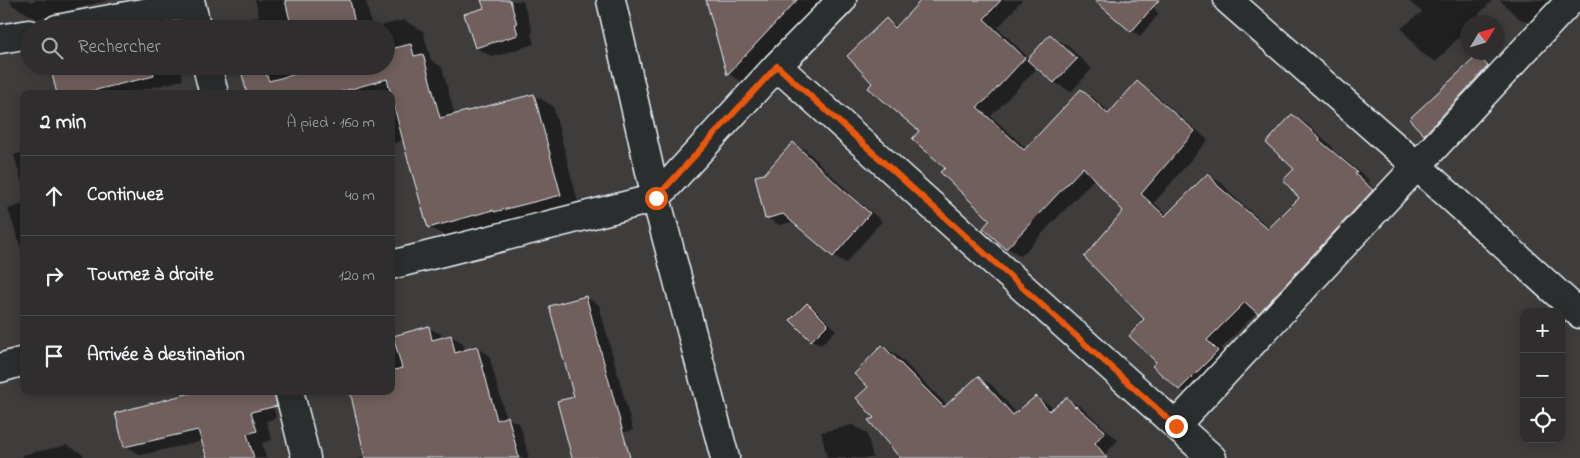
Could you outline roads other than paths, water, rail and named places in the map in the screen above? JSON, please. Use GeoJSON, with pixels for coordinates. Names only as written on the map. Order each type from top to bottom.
{"type":"FeatureCollection","features":[{"type":"Feature","properties":{"kind":"street"},"geometry":{"type":"LineString","coordinates":[[611,0],[656,198],[725,458]]}},
{"type":"Feature","properties":{"kind":"street"},"geometry":{"type":"LineString","coordinates":[[395,264],[656,198],[777,66],[842,0]]}},
{"type":"Feature","properties":{"kind":"street"},"geometry":{"type":"LineString","coordinates":[[1228,0],[1417,166],[1580,314]]}},
{"type":"Feature","properties":{"kind":"street"},"geometry":{"type":"LineString","coordinates":[[1176,426],[1571,0]]}},
{"type":"Feature","properties":{"kind":"street"},"geometry":{"type":"LineString","coordinates":[[125,20],[193,11]]}},
{"type":"Feature","properties":{"kind":"street"},"geometry":{"type":"LineString","coordinates":[[0,39],[20,36]]}},
{"type":"Feature","properties":{"kind":"street"},"geometry":{"type":"LineString","coordinates":[[777,66],[1212,458]]}},
{"type":"Feature","properties":{"kind":"street"},"geometry":{"type":"LineString","coordinates":[[209,75],[213,90]]}},
{"type":"Feature","properties":{"kind":"street"},"geometry":{"type":"LineString","coordinates":[[0,368],[20,362]]}},
{"type":"Feature","properties":{"kind":"street"},"geometry":{"type":"LineString","coordinates":[[290,395],[306,458]]}}]}
